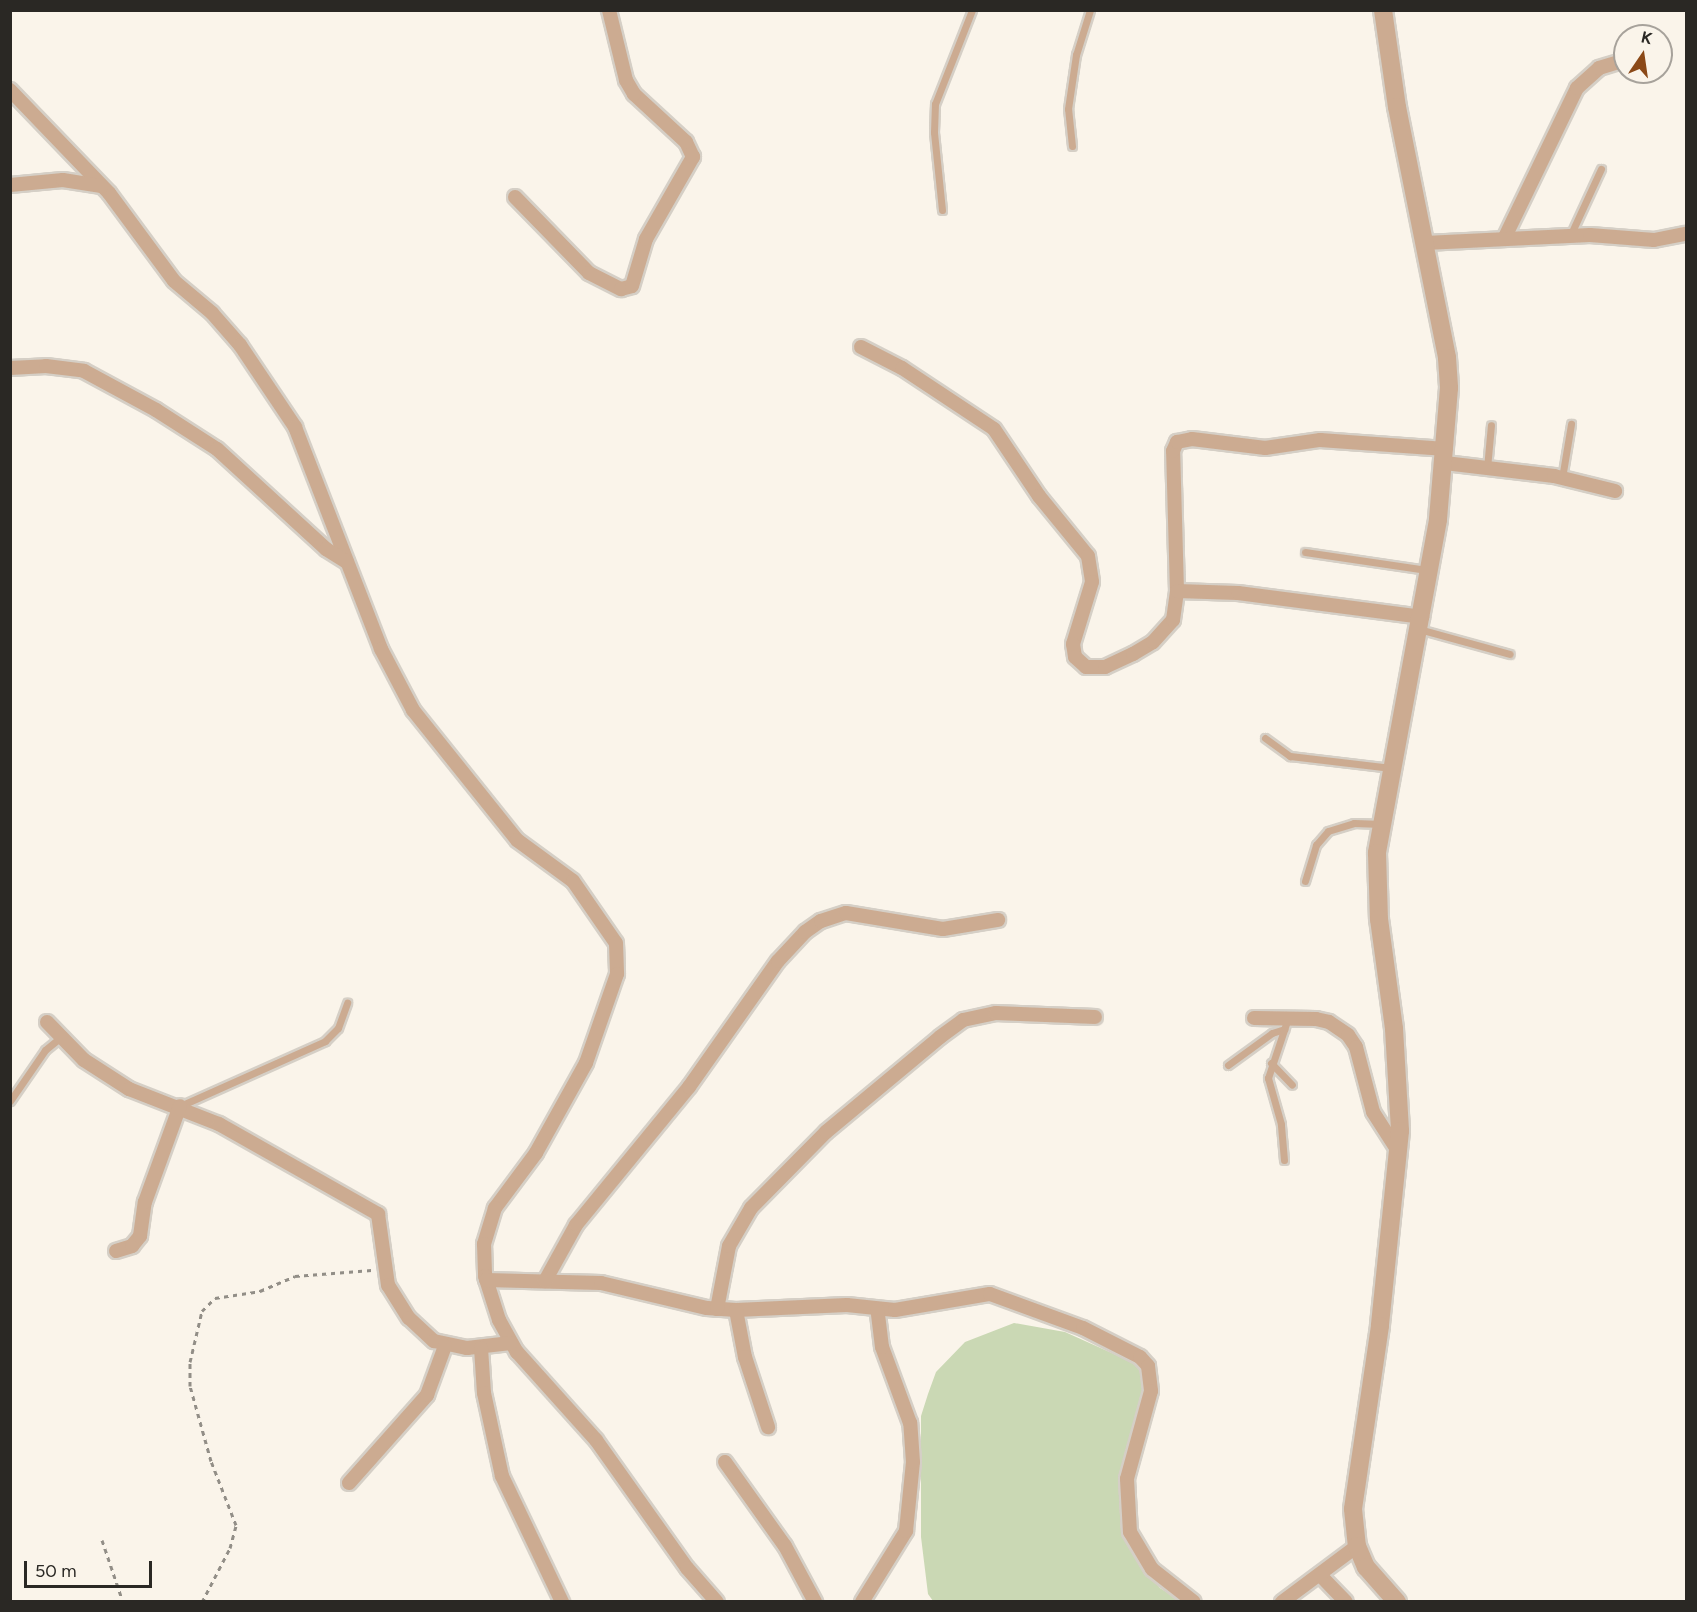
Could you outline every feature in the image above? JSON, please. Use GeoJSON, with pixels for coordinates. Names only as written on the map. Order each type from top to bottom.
{"type":"FeatureCollection","features":[{"type":"Feature","properties":{"kind":"street"},"geometry":{"type":"LineString","coordinates":[[515,197],[590,273],[621,289],[632,286],[646,239],[693,157],[686,142],[634,94],[626,80],[609,10]]}},
{"type":"Feature","properties":{"kind":"street"},"geometry":{"type":"LineString","coordinates":[[1383,10],[1396,107],[1447,358],[1445,456],[1429,571],[1377,853],[1379,919],[1400,1090],[1398,1151],[1380,1326],[1353,1509],[1358,1546],[1366,1567],[1397,1602]]}},
{"type":"Feature","properties":{"kind":"street"},"geometry":{"type":"LineString","coordinates":[[1504,239],[1577,88],[1599,68],[1613,64]]}},
{"type":"Feature","properties":{"kind":"street"},"geometry":{"type":"LineString","coordinates":[[10,90],[102,186],[140,230],[174,281],[228,330],[285,410],[304,448],[385,657],[434,740],[517,840],[573,881],[618,952],[613,988],[576,1086],[536,1153],[495,1208],[484,1244],[486,1280],[512,1343],[596,1440],[687,1568],[717,1602]]}},
{"type":"Feature","properties":{"kind":"street"},"geometry":{"type":"LineString","coordinates":[[10,185],[63,180],[102,186]]}},
{"type":"Feature","properties":{"kind":"street"},"geometry":{"type":"LineString","coordinates":[[1425,243],[1570,236],[1654,240],[1686,234]]}},
{"type":"Feature","properties":{"kind":"street"},"geometry":{"type":"LineString","coordinates":[[861,347],[902,368],[994,429],[1039,496],[1088,556],[1092,582],[1073,644],[1079,662],[1105,667],[1153,642],[1173,620],[1177,591],[1173,451],[1177,442],[1192,439],[1265,448],[1320,440],[1445,456],[1487,468],[1562,478],[1615,491]]}},
{"type":"Feature","properties":{"kind":"street"},"geometry":{"type":"LineString","coordinates":[[10,368],[46,366],[84,371],[156,410],[217,449],[326,549],[347,562]]}},
{"type":"Feature","properties":{"kind":"street"},"geometry":{"type":"LineString","coordinates":[[1177,591],[1248,594],[1420,623]]}},
{"type":"Feature","properties":{"kind":"street"},"geometry":{"type":"LineString","coordinates":[[545,1281],[576,1225],[689,1088],[778,961],[806,932],[821,921],[846,913],[943,929],[998,920]]}},
{"type":"Feature","properties":{"kind":"street"},"geometry":{"type":"LineString","coordinates":[[717,1309],[729,1245],[761,1196],[826,1132],[955,1026],[973,1016],[996,1013],[1095,1017]]}},
{"type":"Feature","properties":{"kind":"street"},"geometry":{"type":"LineString","coordinates":[[1254,1018],[1285,1025],[1329,1022],[1348,1035],[1356,1047],[1373,1112],[1398,1151]]}},
{"type":"Feature","properties":{"kind":"street"},"geometry":{"type":"LineString","coordinates":[[47,1022],[60,1038],[84,1060],[129,1089],[180,1106],[378,1214],[383,1232],[383,1269],[388,1285],[409,1318],[434,1341],[445,1346],[481,1348],[512,1343]]}},
{"type":"Feature","properties":{"kind":"street"},"geometry":{"type":"LineString","coordinates":[[116,1251],[132,1246],[140,1236],[145,1202],[180,1106]]}},
{"type":"Feature","properties":{"kind":"street"},"geometry":{"type":"LineString","coordinates":[[486,1280],[601,1283],[717,1309],[736,1310],[847,1305],[895,1310],[976,1295],[1000,1296],[1083,1328],[1140,1357],[1148,1366],[1151,1391],[1127,1479],[1130,1532],[1152,1569],[1194,1602]]}},
{"type":"Feature","properties":{"kind":"street"},"geometry":{"type":"LineString","coordinates":[[862,1602],[906,1531],[914,1462],[910,1423],[882,1347],[878,1309]]}},
{"type":"Feature","properties":{"kind":"street"},"geometry":{"type":"LineString","coordinates":[[736,1310],[745,1358],[768,1427]]}},
{"type":"Feature","properties":{"kind":"street"},"geometry":{"type":"LineString","coordinates":[[349,1483],[427,1395],[445,1346]]}},
{"type":"Feature","properties":{"kind":"street"},"geometry":{"type":"LineString","coordinates":[[481,1348],[484,1393],[502,1476],[562,1602]]}},
{"type":"Feature","properties":{"kind":"street"},"geometry":{"type":"LineString","coordinates":[[725,1462],[784,1546],[815,1602]]}},
{"type":"Feature","properties":{"kind":"street"},"geometry":{"type":"LineString","coordinates":[[1282,1602],[1358,1546]]}},
{"type":"Feature","properties":{"kind":"street"},"geometry":{"type":"LineString","coordinates":[[1320,1575],[1346,1602]]}},
{"type":"Feature","properties":{"kind":"lane"},"geometry":{"type":"LineString","coordinates":[[942,210],[934,132],[935,104],[972,10]]}},
{"type":"Feature","properties":{"kind":"lane"},"geometry":{"type":"LineString","coordinates":[[1072,146],[1068,109],[1076,55],[1090,10]]}},
{"type":"Feature","properties":{"kind":"lane"},"geometry":{"type":"LineString","coordinates":[[1570,236],[1600,169]]}},
{"type":"Feature","properties":{"kind":"lane"},"geometry":{"type":"LineString","coordinates":[[1562,478],[1571,424]]}},
{"type":"Feature","properties":{"kind":"lane"},"geometry":{"type":"LineString","coordinates":[[1487,468],[1491,425]]}},
{"type":"Feature","properties":{"kind":"lane"},"geometry":{"type":"LineString","coordinates":[[1305,552],[1429,571]]}},
{"type":"Feature","properties":{"kind":"lane"},"geometry":{"type":"LineString","coordinates":[[1420,623],[1510,654]]}},
{"type":"Feature","properties":{"kind":"lane"},"geometry":{"type":"LineString","coordinates":[[1265,738],[1290,756],[1391,768]]}},
{"type":"Feature","properties":{"kind":"lane"},"geometry":{"type":"LineString","coordinates":[[1305,881],[1316,846],[1328,831],[1354,823],[1382,824]]}},
{"type":"Feature","properties":{"kind":"lane"},"geometry":{"type":"LineString","coordinates":[[180,1106],[325,1041],[338,1028],[347,1003]]}},
{"type":"Feature","properties":{"kind":"lane"},"geometry":{"type":"LineString","coordinates":[[1284,1160],[1281,1124],[1268,1078],[1285,1025]]}},
{"type":"Feature","properties":{"kind":"lane"},"geometry":{"type":"LineString","coordinates":[[1228,1065],[1285,1025]]}},
{"type":"Feature","properties":{"kind":"lane"},"geometry":{"type":"LineString","coordinates":[[10,1101],[45,1050],[60,1038]]}},
{"type":"Feature","properties":{"kind":"lane"},"geometry":{"type":"LineString","coordinates":[[1271,1063],[1292,1085]]}},
{"type":"Feature","properties":{"kind":"path"},"geometry":{"type":"LineString","coordinates":[[202,1602],[230,1548],[236,1525],[211,1461],[190,1386],[190,1362],[202,1311],[215,1299],[260,1291],[295,1276],[383,1269]]}},
{"type":"Feature","properties":{"kind":"path"},"geometry":{"type":"LineString","coordinates":[[102,1540],[123,1602]]}},
{"type":"Feature","properties":{"kind":"green space"},"geometry":{"type":"Polygon","coordinates":[[[1014,1323],[1065,1332],[1134,1363],[1143,1372],[1145,1388],[1124,1458],[1122,1521],[1130,1548],[1141,1564],[1160,1588],[1181,1601],[933,1601],[928,1594],[921,1537],[921,1416],[936,1372],[965,1342],[1014,1323]]]}}]}
